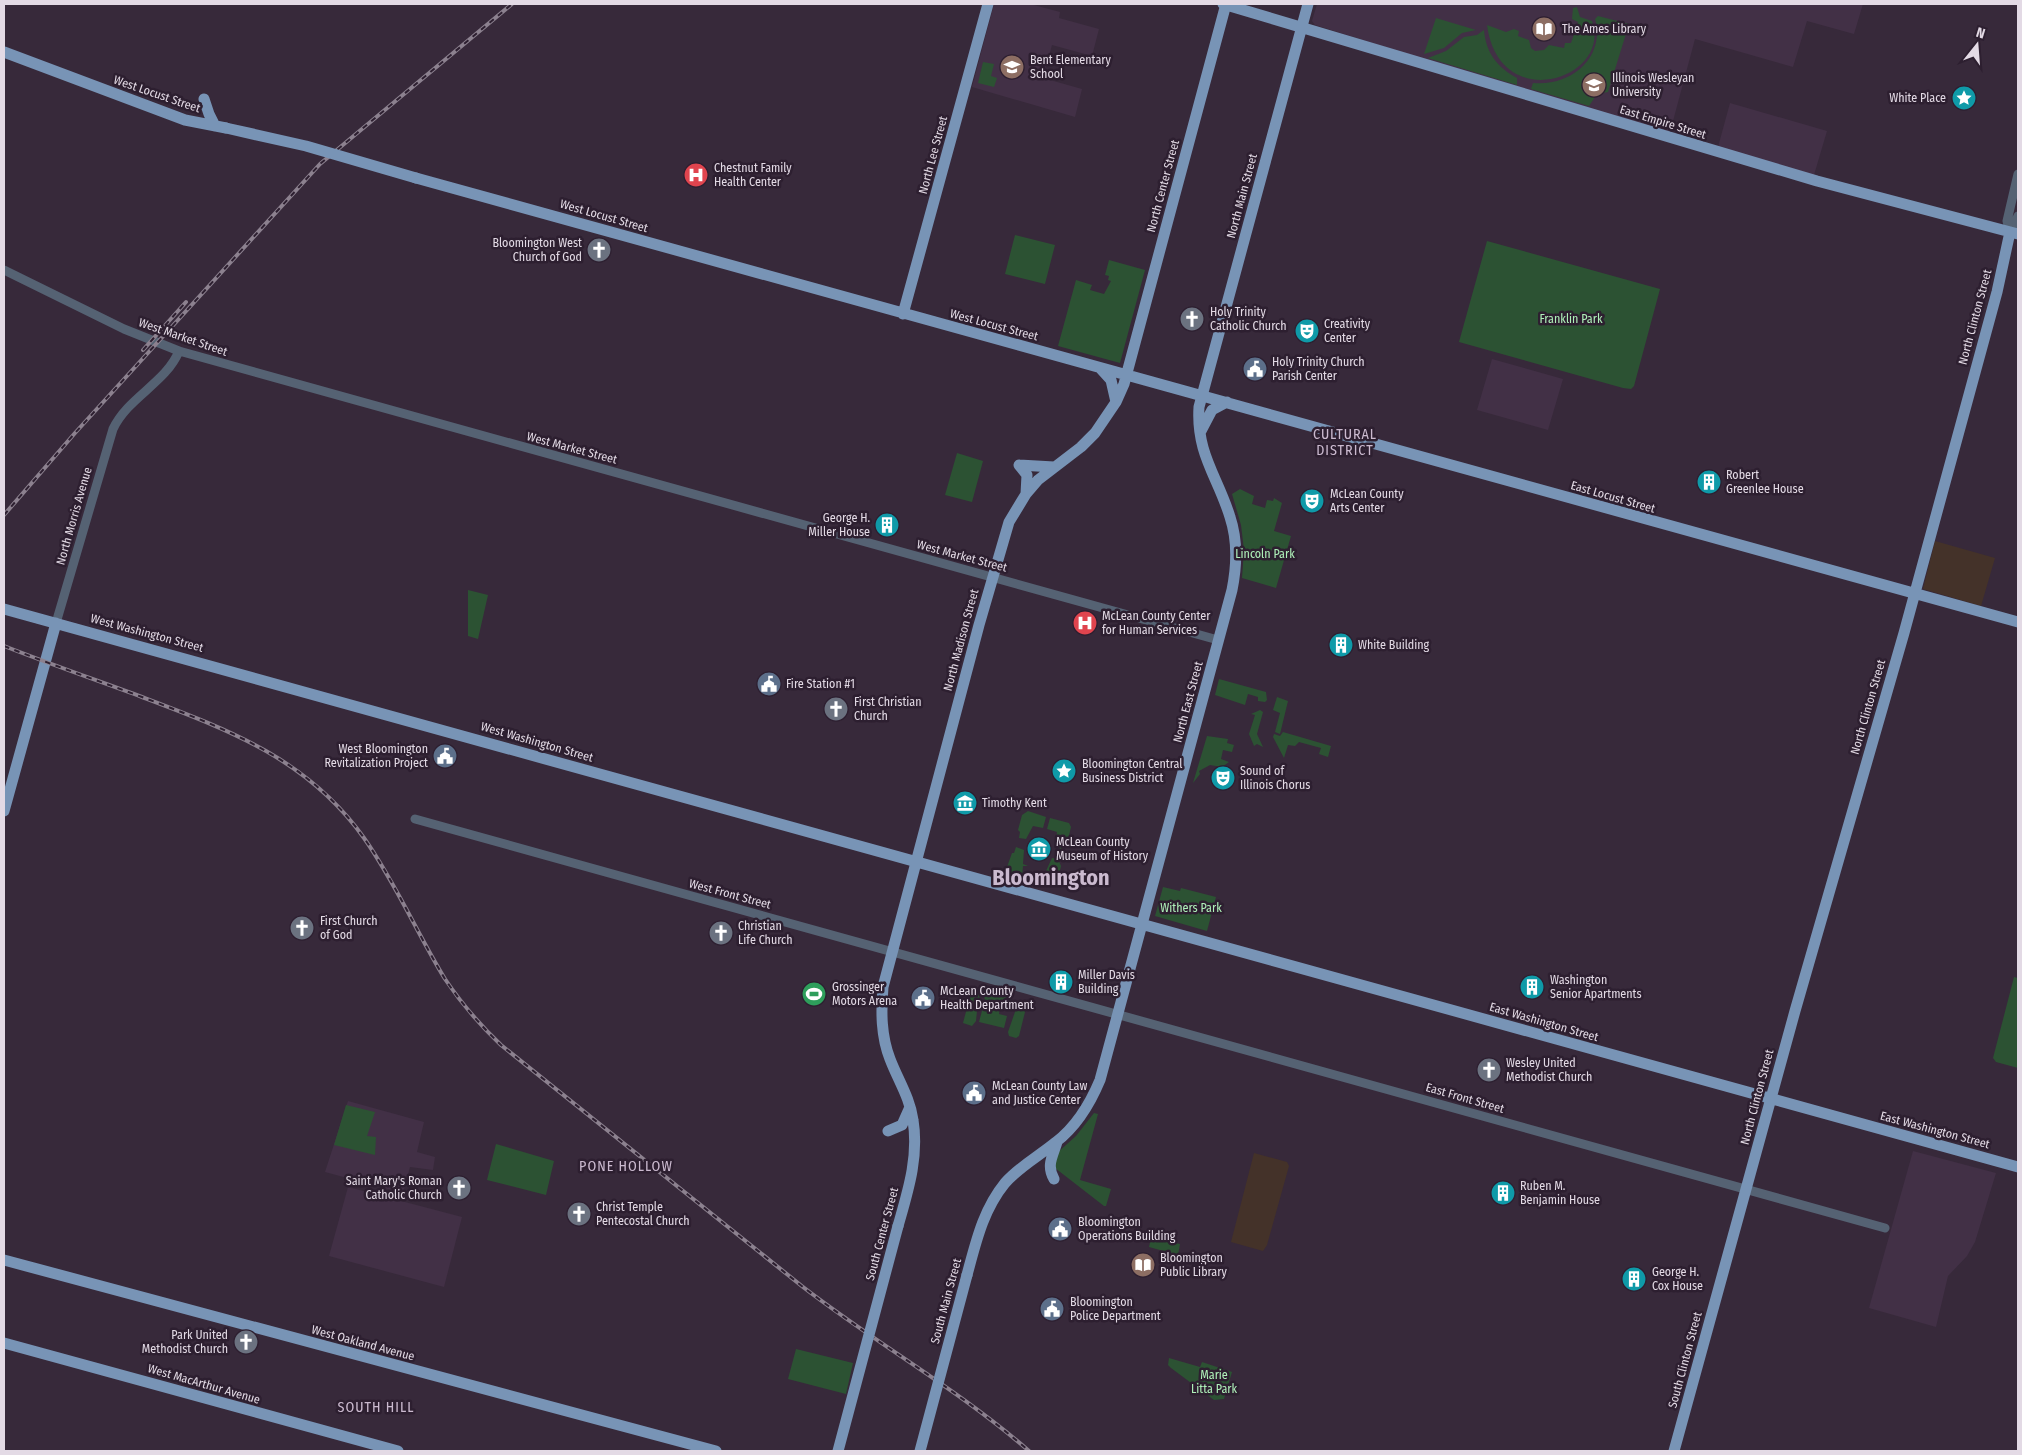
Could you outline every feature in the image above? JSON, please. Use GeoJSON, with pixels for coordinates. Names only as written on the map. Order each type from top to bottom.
{"type":"FeatureCollection","features":[{"type":"Feature","properties":{"kind":"main road","name":"North Lee Street"},"geometry":{"type":"LineString","coordinates":[[903,314],[988,4]]}},
{"type":"Feature","properties":{"kind":"main road","name":"East Empire Street"},"geometry":{"type":"LineString","coordinates":[[1225,4],[1808,179],[2014,233]]}},
{"type":"Feature","properties":{"kind":"main road","name":"North Center Street"},"geometry":{"type":"LineString","coordinates":[[1126,375],[1225,4]]}},
{"type":"Feature","properties":{"kind":"main road","name":"North Main Street"},"geometry":{"type":"LineString","coordinates":[[1201,395],[1308,4]]}},
{"type":"Feature","properties":{"kind":"main road","name":"West Locust Street"},"geometry":{"type":"LineString","coordinates":[[4,52],[185,120],[306,146],[903,314],[1201,395]]}},
{"type":"Feature","properties":{"kind":"main road"},"geometry":{"type":"LineString","coordinates":[[204,99],[208,114],[221,127]]}},
{"type":"Feature","properties":{"kind":"main road","name":"North Clinton Street"},"geometry":{"type":"LineString","coordinates":[[1746,1189],[2014,233]]}},
{"type":"Feature","properties":{"kind":"main road"},"geometry":{"type":"LineString","coordinates":[[1098,367],[1111,380],[1116,402]]}},
{"type":"Feature","properties":{"kind":"main road","name":"North Madison Street"},"geometry":{"type":"LineString","coordinates":[[882,1024],[883,987],[992,577],[1009,522],[1026,494],[1054,467],[1089,440],[1116,402],[1126,375]]}},
{"type":"Feature","properties":{"kind":"main road","name":"East Locust Street"},"geometry":{"type":"LineString","coordinates":[[1201,395],[1421,458],[2018,622]]}},
{"type":"Feature","properties":{"kind":"main road","name":"North East Street"},"geometry":{"type":"LineString","coordinates":[[1057,1142],[1075,1125],[1093,1096],[1100,1080],[1234,580],[1236,546],[1230,516],[1205,458],[1199,416],[1201,395]]}},
{"type":"Feature","properties":{"kind":"main road"},"geometry":{"type":"LineString","coordinates":[[1201,432],[1212,410],[1227,402]]}},
{"type":"Feature","properties":{"kind":"main road"},"geometry":{"type":"LineString","coordinates":[[1026,494],[1026,474],[1018,465],[1054,467]]}},
{"type":"Feature","properties":{"kind":"main road","name":"West Washington Street"},"geometry":{"type":"LineString","coordinates":[[4,609],[1063,903]]}},
{"type":"Feature","properties":{"kind":"main road","name":"North Morris Avenue"},"geometry":{"type":"LineString","coordinates":[[4,811],[56,623]]}},
{"type":"Feature","properties":{"kind":"main road","name":"East Washington Street"},"geometry":{"type":"LineString","coordinates":[[1063,903],[2018,1167]]}},
{"type":"Feature","properties":{"kind":"main road","name":"South Center Street"},"geometry":{"type":"LineString","coordinates":[[838,1451],[916,1152],[910,1107],[889,1057],[882,1024]]}},
{"type":"Feature","properties":{"kind":"main road"},"geometry":{"type":"LineString","coordinates":[[888,1131],[902,1125],[910,1107]]}},
{"type":"Feature","properties":{"kind":"main road"},"geometry":{"type":"LineString","coordinates":[[1054,1179],[1051,1173],[1050,1160],[1057,1142]]}},
{"type":"Feature","properties":{"kind":"main road","name":"South Main Street"},"geometry":{"type":"LineString","coordinates":[[920,1451],[977,1238],[988,1209],[1006,1183],[1020,1168],[1057,1142]]}},
{"type":"Feature","properties":{"kind":"main road","name":"South Clinton Street"},"geometry":{"type":"LineString","coordinates":[[1674,1451],[1746,1189]]}},
{"type":"Feature","properties":{"kind":"main road","name":"West Oakland Avenue"},"geometry":{"type":"LineString","coordinates":[[4,1260],[716,1451]]}},
{"type":"Feature","properties":{"kind":"main road","name":"West MacArthur Avenue"},"geometry":{"type":"LineString","coordinates":[[4,1343],[398,1451]]}},
{"type":"Feature","properties":{"kind":"street"},"geometry":{"type":"LineString","coordinates":[[2014,233],[2007,221],[2018,174]]}},
{"type":"Feature","properties":{"kind":"street"},"geometry":{"type":"LineString","coordinates":[[2014,233],[2018,216]]}},
{"type":"Feature","properties":{"kind":"street","name":"West Market Street"},"geometry":{"type":"LineString","coordinates":[[4,270],[124,329],[179,351],[1218,640]]}},
{"type":"Feature","properties":{"kind":"street","name":"North Morris Avenue"},"geometry":{"type":"LineString","coordinates":[[56,623],[117,421],[127,408],[170,368],[179,351]]}},
{"type":"Feature","properties":{"kind":"street","name":"West Front Street"},"geometry":{"type":"LineString","coordinates":[[415,819],[1039,993]]}},
{"type":"Feature","properties":{"kind":"street","name":"East Front Street"},"geometry":{"type":"LineString","coordinates":[[1039,993],[1885,1228]]}},
{"type":"Feature","properties":{"kind":"shaded area","name":"Bent Elementary School"},"geometry":{"type":"Polygon","coordinates":[[[994,4],[1030,4],[1060,12],[1059,18],[1099,29],[1092,56],[1052,45],[1043,78],[1082,89],[1075,117],[972,87],[994,4]]]}},
{"type":"Feature","properties":{"kind":"shaded area","name":"Illinois Wesleyan University"},"geometry":{"type":"Polygon","coordinates":[[[1317,4],[1863,4],[1854,34],[1807,21],[1793,67],[1695,39],[1669,136],[1315,25],[1312,21],[1317,4]]]}},
{"type":"Feature","properties":{"kind":"shaded area","name":"Illinois Wesleyan University"},"geometry":{"type":"Polygon","coordinates":[[[1730,103],[1827,131],[1814,175],[1718,147],[1730,103]]]}},
{"type":"Feature","properties":{"kind":"shaded area"},"geometry":{"type":"Polygon","coordinates":[[[1492,359],[1563,379],[1548,430],[1477,410],[1492,359]]]}},
{"type":"Feature","properties":{"kind":"shaded area"},"geometry":{"type":"Polygon","coordinates":[[[1935,541],[1995,558],[1981,606],[1923,589],[1935,541]]]}},
{"type":"Feature","properties":{"kind":"shaded area"},"geometry":{"type":"Polygon","coordinates":[[[348,1101],[424,1122],[417,1152],[435,1157],[433,1170],[410,1167],[403,1193],[325,1172],[348,1101]]]}},
{"type":"Feature","properties":{"kind":"shaded area"},"geometry":{"type":"Polygon","coordinates":[[[1913,1151],[1996,1173],[1975,1242],[1967,1256],[1948,1276],[1936,1327],[1869,1308],[1913,1151]]]}},
{"type":"Feature","properties":{"kind":"shaded area"},"geometry":{"type":"Polygon","coordinates":[[[1254,1153],[1287,1162],[1289,1166],[1267,1245],[1263,1251],[1231,1242],[1254,1153]]]}},
{"type":"Feature","properties":{"kind":"shaded area"},"geometry":{"type":"Polygon","coordinates":[[[348,1187],[462,1217],[444,1287],[329,1256],[348,1187]]]}},
{"type":"Feature","properties":{"kind":"green space"},"geometry":{"type":"Polygon","coordinates":[[[1577,7],[1580,17],[1592,21],[1594,42],[1586,59],[1571,72],[1552,79],[1531,79],[1511,71],[1496,53],[1487,25],[1506,32],[1514,29],[1519,31],[1518,36],[1529,40],[1531,48],[1535,51],[1544,50],[1549,45],[1564,48],[1565,43],[1571,43],[1578,22],[1572,19],[1573,8],[1577,7]]]}},
{"type":"Feature","properties":{"kind":"green space"},"geometry":{"type":"Polygon","coordinates":[[[1598,16],[1629,24],[1608,92],[1597,94],[1589,106],[1531,89],[1533,83],[1547,83],[1560,80],[1572,75],[1582,67],[1590,57],[1595,46],[1597,33],[1595,19],[1598,16]]]}},
{"type":"Feature","properties":{"kind":"green space"},"geometry":{"type":"Polygon","coordinates":[[[1436,18],[1476,30],[1462,33],[1444,48],[1424,54],[1436,18]]]}},
{"type":"Feature","properties":{"kind":"green space"},"geometry":{"type":"Polygon","coordinates":[[[1484,30],[1490,52],[1498,64],[1517,78],[1517,85],[1428,58],[1446,51],[1464,37],[1477,35],[1484,30]]]}},
{"type":"Feature","properties":{"kind":"green space"},"geometry":{"type":"Polygon","coordinates":[[[983,62],[994,64],[991,76],[997,78],[994,87],[978,83],[983,62]]]}},
{"type":"Feature","properties":{"kind":"green space"},"geometry":{"type":"Polygon","coordinates":[[[1015,235],[1055,245],[1045,284],[1005,274],[1015,235]]]}},
{"type":"Feature","properties":{"kind":"green space","name":"Franklin Park"},"geometry":{"type":"Polygon","coordinates":[[[1487,241],[1660,289],[1634,386],[1631,389],[1459,342],[1487,241]]]}},
{"type":"Feature","properties":{"kind":"green space"},"geometry":{"type":"Polygon","coordinates":[[[1109,260],[1145,270],[1120,363],[1058,346],[1076,280],[1092,285],[1090,290],[1104,294],[1111,281],[1108,280],[1109,276],[1105,275],[1109,260]]]}},
{"type":"Feature","properties":{"kind":"green space"},"geometry":{"type":"Polygon","coordinates":[[[957,453],[983,461],[972,502],[945,495],[957,453]]]}},
{"type":"Feature","properties":{"kind":"green space","name":"Lincoln Park"},"geometry":{"type":"Polygon","coordinates":[[[1240,489],[1254,496],[1252,504],[1265,508],[1267,500],[1273,501],[1274,498],[1282,503],[1274,531],[1291,536],[1276,588],[1242,578],[1244,550],[1241,525],[1232,494],[1240,489]]]}},
{"type":"Feature","properties":{"kind":"green space"},"geometry":{"type":"Polygon","coordinates":[[[468,590],[488,595],[478,639],[468,636],[468,590]]]}},
{"type":"Feature","properties":{"kind":"green space"},"geometry":{"type":"Polygon","coordinates":[[[1219,679],[1266,692],[1267,700],[1265,702],[1258,701],[1258,697],[1248,694],[1245,705],[1215,695],[1219,679]]]}},
{"type":"Feature","properties":{"kind":"green space"},"geometry":{"type":"Polygon","coordinates":[[[1277,697],[1288,701],[1280,734],[1275,732],[1280,713],[1273,710],[1277,697]]]}},
{"type":"Feature","properties":{"kind":"green space"},"geometry":{"type":"Polygon","coordinates":[[[1260,710],[1263,712],[1257,734],[1263,747],[1257,744],[1254,746],[1249,734],[1255,715],[1251,714],[1260,710]]]}},
{"type":"Feature","properties":{"kind":"green space"},"geometry":{"type":"Polygon","coordinates":[[[1283,732],[1331,746],[1328,757],[1319,754],[1321,748],[1299,742],[1295,746],[1288,745],[1284,758],[1273,737],[1274,734],[1280,736],[1283,732]]]}},
{"type":"Feature","properties":{"kind":"green space"},"geometry":{"type":"Polygon","coordinates":[[[1207,736],[1228,739],[1227,743],[1234,745],[1232,752],[1223,750],[1221,759],[1229,762],[1222,767],[1210,765],[1199,771],[1200,774],[1193,783],[1207,736]]]}},
{"type":"Feature","properties":{"kind":"green space"},"geometry":{"type":"Polygon","coordinates":[[[1028,811],[1046,817],[1043,828],[1033,826],[1026,839],[1019,838],[1020,832],[1018,830],[1022,815],[1028,811]]]}},
{"type":"Feature","properties":{"kind":"green space"},"geometry":{"type":"Polygon","coordinates":[[[1050,818],[1069,823],[1071,827],[1067,844],[1061,849],[1055,846],[1057,832],[1047,829],[1050,818]]]}},
{"type":"Feature","properties":{"kind":"green space"},"geometry":{"type":"Polygon","coordinates":[[[1016,847],[1024,850],[1023,864],[1028,866],[1023,866],[1022,877],[1010,874],[1007,867],[1016,847]]]}},
{"type":"Feature","properties":{"kind":"green space"},"geometry":{"type":"Polygon","coordinates":[[[1052,858],[1058,859],[1061,866],[1057,883],[1052,886],[1040,882],[1042,873],[1046,871],[1052,858]]]}},
{"type":"Feature","properties":{"kind":"green space","name":"Withers Park"},"geometry":{"type":"Polygon","coordinates":[[[1163,887],[1180,891],[1181,888],[1216,897],[1207,931],[1155,916],[1163,887]]]}},
{"type":"Feature","properties":{"kind":"green space"},"geometry":{"type":"Polygon","coordinates":[[[2014,977],[2018,978],[2018,1068],[1996,1062],[1993,1058],[2014,977]]]}},
{"type":"Feature","properties":{"kind":"green space"},"geometry":{"type":"Polygon","coordinates":[[[972,989],[977,990],[981,1002],[978,1001],[976,1021],[972,1026],[963,1023],[972,989]]]}},
{"type":"Feature","properties":{"kind":"green space"},"geometry":{"type":"Polygon","coordinates":[[[983,990],[1011,998],[1010,1008],[985,1001],[983,990]]]}},
{"type":"Feature","properties":{"kind":"green space"},"geometry":{"type":"Polygon","coordinates":[[[1019,1002],[1027,1004],[1019,1036],[1016,1038],[1009,1036],[1008,1032],[1016,1009],[1013,1009],[1014,1005],[1019,1002]]]}},
{"type":"Feature","properties":{"kind":"green space"},"geometry":{"type":"Polygon","coordinates":[[[986,1004],[1000,1008],[999,1014],[1007,1016],[1004,1028],[979,1022],[983,1007],[986,1004]]]}},
{"type":"Feature","properties":{"kind":"green space"},"geometry":{"type":"Polygon","coordinates":[[[346,1105],[375,1112],[367,1136],[376,1137],[375,1155],[334,1145],[346,1105]]]}},
{"type":"Feature","properties":{"kind":"green space"},"geometry":{"type":"Polygon","coordinates":[[[1094,1113],[1098,1114],[1080,1180],[1111,1189],[1106,1206],[1055,1168],[1057,1153],[1076,1136],[1094,1113]]]}},
{"type":"Feature","properties":{"kind":"green space"},"geometry":{"type":"Polygon","coordinates":[[[496,1144],[554,1161],[546,1195],[487,1180],[496,1144]]]}},
{"type":"Feature","properties":{"kind":"green space"},"geometry":{"type":"Polygon","coordinates":[[[1151,1238],[1180,1244],[1178,1255],[1149,1247],[1151,1238]]]}},
{"type":"Feature","properties":{"kind":"green space"},"geometry":{"type":"Polygon","coordinates":[[[796,1349],[853,1363],[846,1394],[788,1379],[796,1349]]]}},
{"type":"Feature","properties":{"kind":"green space","name":"Marie Litta Park"},"geometry":{"type":"Polygon","coordinates":[[[1169,1358],[1200,1367],[1202,1362],[1232,1372],[1224,1399],[1214,1400],[1171,1368],[1168,1365],[1169,1358]]]}},
{"type":"Feature","properties":{"kind":"railway"},"geometry":{"type":"LineString","coordinates":[[4,515],[75,433],[320,164],[512,4]]}},
{"type":"Feature","properties":{"kind":"railway"},"geometry":{"type":"LineString","coordinates":[[143,350],[186,302]]}},
{"type":"Feature","properties":{"kind":"railway"},"geometry":{"type":"LineString","coordinates":[[4,646],[174,709],[236,735],[292,767],[318,787],[342,811],[364,838],[386,872],[445,979],[471,1014],[501,1045],[803,1287],[975,1408],[1029,1451]]}},
{"type":"Feature","properties":{"kind":"place","name":"The Ames Library"},"geometry":{"type":"Point","coordinates":[1544,29]}},
{"type":"Feature","properties":{"kind":"place","name":"Bent Elementary School"},"geometry":{"type":"Point","coordinates":[1012,67]}},
{"type":"Feature","properties":{"kind":"place","name":"Illinois Wesleyan University"},"geometry":{"type":"Point","coordinates":[1594,85]}},
{"type":"Feature","properties":{"kind":"place","name":"White Place"},"geometry":{"type":"Point","coordinates":[1964,98]}},
{"type":"Feature","properties":{"kind":"place","name":"Chestnut Family Health Center"},"geometry":{"type":"Point","coordinates":[696,175]}},
{"type":"Feature","properties":{"kind":"place","name":"Bloomington West Church of God"},"geometry":{"type":"Point","coordinates":[599,250]}},
{"type":"Feature","properties":{"kind":"place","name":"Holy Trinity Catholic Church"},"geometry":{"type":"Point","coordinates":[1192,319]}},
{"type":"Feature","properties":{"kind":"place","name":"Creativity Center"},"geometry":{"type":"Point","coordinates":[1307,331]}},
{"type":"Feature","properties":{"kind":"place","name":"Holy Trinity Church Parish Center"},"geometry":{"type":"Point","coordinates":[1255,369]}},
{"type":"Feature","properties":{"kind":"place","name":"Robert Greenlee House"},"geometry":{"type":"Point","coordinates":[1709,482]}},
{"type":"Feature","properties":{"kind":"place","name":"McLean County Arts Center"},"geometry":{"type":"Point","coordinates":[1312,501]}},
{"type":"Feature","properties":{"kind":"place","name":"George H. Miller House"},"geometry":{"type":"Point","coordinates":[887,525]}},
{"type":"Feature","properties":{"kind":"place","name":"McLean County Center for Human Services"},"geometry":{"type":"Point","coordinates":[1085,623]}},
{"type":"Feature","properties":{"kind":"place","name":"White Building"},"geometry":{"type":"Point","coordinates":[1341,645]}},
{"type":"Feature","properties":{"kind":"place","name":"Fire Station #1"},"geometry":{"type":"Point","coordinates":[769,684]}},
{"type":"Feature","properties":{"kind":"place","name":"First Christian Church"},"geometry":{"type":"Point","coordinates":[836,709]}},
{"type":"Feature","properties":{"kind":"place","name":"West Bloomington Revitalization Project"},"geometry":{"type":"Point","coordinates":[445,756]}},
{"type":"Feature","properties":{"kind":"place","name":"Bloomington Central Business District"},"geometry":{"type":"Point","coordinates":[1064,771]}},
{"type":"Feature","properties":{"kind":"place","name":"Sound of Illinois Chorus"},"geometry":{"type":"Point","coordinates":[1223,778]}},
{"type":"Feature","properties":{"kind":"place","name":"Timothy Kent"},"geometry":{"type":"Point","coordinates":[965,803]}},
{"type":"Feature","properties":{"kind":"place","name":"McLean County Museum of History"},"geometry":{"type":"Point","coordinates":[1039,849]}},
{"type":"Feature","properties":{"kind":"place","name":"First Church of God"},"geometry":{"type":"Point","coordinates":[302,928]}},
{"type":"Feature","properties":{"kind":"place","name":"Christian Life Church"},"geometry":{"type":"Point","coordinates":[721,933]}},
{"type":"Feature","properties":{"kind":"place","name":"Miller Davis Building"},"geometry":{"type":"Point","coordinates":[1061,982]}},
{"type":"Feature","properties":{"kind":"place","name":"Washington Senior Apartments"},"geometry":{"type":"Point","coordinates":[1532,987]}},
{"type":"Feature","properties":{"kind":"place","name":"Grossinger Motors Arena"},"geometry":{"type":"Point","coordinates":[814,994]}},
{"type":"Feature","properties":{"kind":"place","name":"McLean County Health Department"},"geometry":{"type":"Point","coordinates":[923,998]}},
{"type":"Feature","properties":{"kind":"place","name":"Wesley United Methodist Church"},"geometry":{"type":"Point","coordinates":[1489,1070]}},
{"type":"Feature","properties":{"kind":"place","name":"McLean County Law and Justice Center"},"geometry":{"type":"Point","coordinates":[974,1093]}},
{"type":"Feature","properties":{"kind":"place","name":"Saint Mary's Roman Catholic Church"},"geometry":{"type":"Point","coordinates":[459,1188]}},
{"type":"Feature","properties":{"kind":"place","name":"Ruben M. Benjamin House"},"geometry":{"type":"Point","coordinates":[1503,1193]}},
{"type":"Feature","properties":{"kind":"place","name":"Christ Temple Pentecostal Church"},"geometry":{"type":"Point","coordinates":[579,1214]}},
{"type":"Feature","properties":{"kind":"place","name":"Bloomington Operations Building"},"geometry":{"type":"Point","coordinates":[1060,1229]}},
{"type":"Feature","properties":{"kind":"place","name":"Bloomington Public Library"},"geometry":{"type":"Point","coordinates":[1143,1265]}},
{"type":"Feature","properties":{"kind":"place","name":"George H. Cox House"},"geometry":{"type":"Point","coordinates":[1634,1279]}},
{"type":"Feature","properties":{"kind":"place","name":"Bloomington Police Department"},"geometry":{"type":"Point","coordinates":[1052,1309]}},
{"type":"Feature","properties":{"kind":"place","name":"Park United Methodist Church"},"geometry":{"type":"Point","coordinates":[246,1342]}},
{"type":"Feature","properties":{"kind":"district","name":"CULTURAL DISTRICT"},"geometry":{"type":"Point","coordinates":[1345,442]}},
{"type":"Feature","properties":{"kind":"district","name":"Bloomington"},"geometry":{"type":"Point","coordinates":[1051,877]}},
{"type":"Feature","properties":{"kind":"district","name":"PONE HOLLOW"},"geometry":{"type":"Point","coordinates":[626,1166]}},
{"type":"Feature","properties":{"kind":"district","name":"SOUTH HILL"},"geometry":{"type":"Point","coordinates":[376,1407]}}]}
